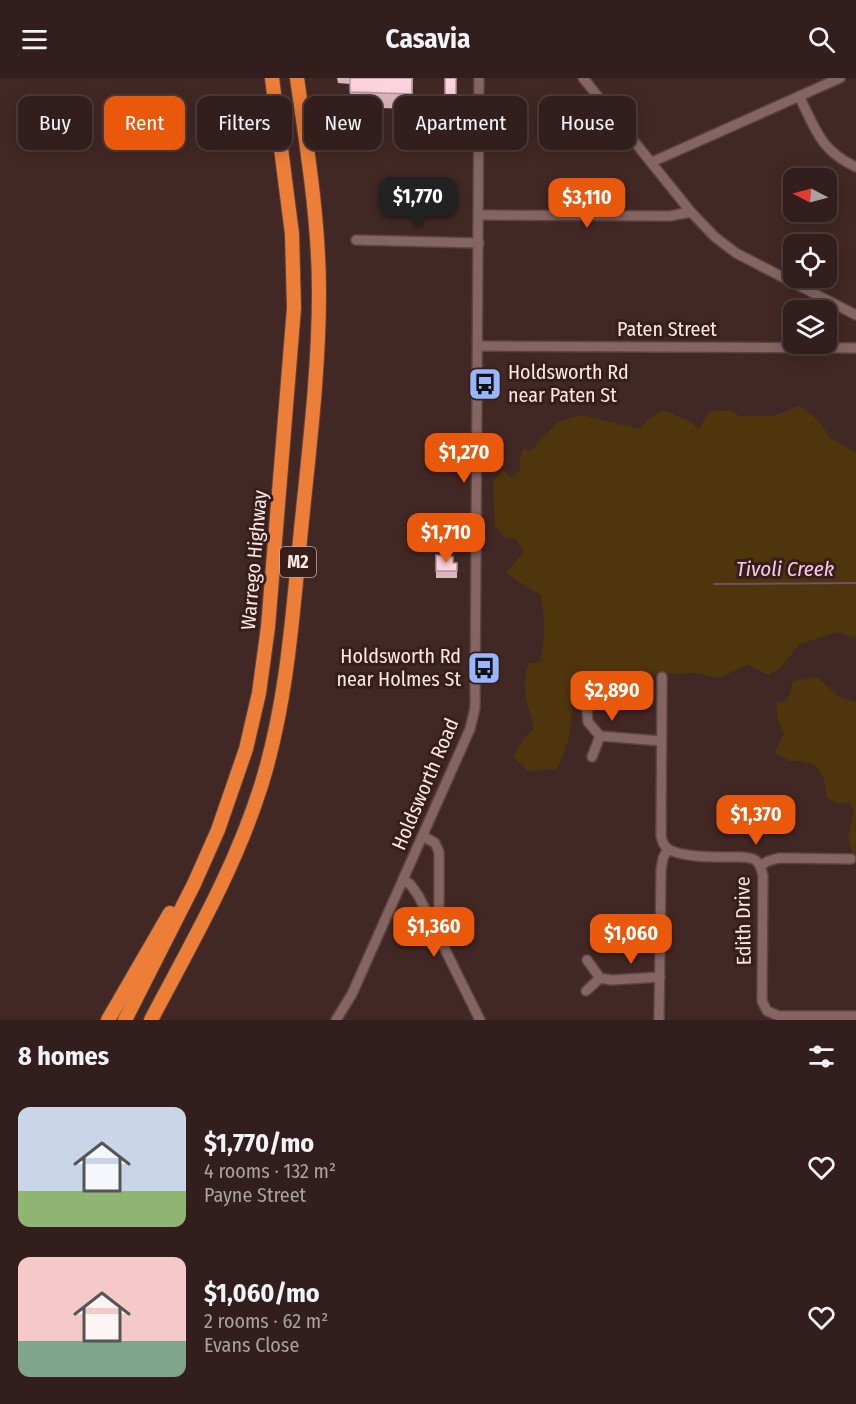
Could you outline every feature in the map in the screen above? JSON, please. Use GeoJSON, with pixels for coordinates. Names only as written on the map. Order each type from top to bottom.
{"type":"FeatureCollection","features":[{"type":"Feature","properties":{"kind":"highway","name":"Warrego Highway"},"geometry":{"type":"LineString","coordinates":[[125,1020],[194,884],[218,830],[246,749],[259,693],[268,627],[294,308],[291,225],[273,78]]}},
{"type":"Feature","properties":{"kind":"highway","name":"M2"},"geometry":{"type":"LineString","coordinates":[[151,1020],[208,916],[239,848],[273,744],[288,669],[315,373],[319,291],[315,221],[297,78]]}},
{"type":"Feature","properties":{"kind":"highway"},"geometry":{"type":"LineString","coordinates":[[108,1020],[181,893],[194,884]]}},
{"type":"Feature","properties":{"kind":"street","name":"Holdsworth Road"},"geometry":{"type":"LineString","coordinates":[[336,1020],[352,994],[423,836],[470,729],[475,708],[480,78]]}},
{"type":"Feature","properties":{"kind":"street"},"geometry":{"type":"LineString","coordinates":[[583,78],[715,237],[736,253],[856,315]]}},
{"type":"Feature","properties":{"kind":"street"},"geometry":{"type":"LineString","coordinates":[[652,162],[840,78]]}},
{"type":"Feature","properties":{"kind":"street"},"geometry":{"type":"LineString","coordinates":[[799,96],[822,143],[842,160],[856,167]]}},
{"type":"Feature","properties":{"kind":"street"},"geometry":{"type":"LineString","coordinates":[[479,215],[670,216],[692,212]]}},
{"type":"Feature","properties":{"kind":"street"},"geometry":{"type":"LineString","coordinates":[[356,240],[479,243]]}},
{"type":"Feature","properties":{"kind":"street","name":"Paten Street"},"geometry":{"type":"LineString","coordinates":[[478,346],[856,348]]}},
{"type":"Feature","properties":{"kind":"street"},"geometry":{"type":"LineString","coordinates":[[659,1020],[661,870],[663,858],[668,849],[663,844],[661,836],[662,677]]}},
{"type":"Feature","properties":{"kind":"street"},"geometry":{"type":"LineString","coordinates":[[586,701],[588,722],[600,736],[662,741]]}},
{"type":"Feature","properties":{"kind":"street"},"geometry":{"type":"LineString","coordinates":[[592,757],[600,736]]}},
{"type":"Feature","properties":{"kind":"street"},"geometry":{"type":"LineString","coordinates":[[423,836],[435,843],[439,852],[439,910],[434,927]]}},
{"type":"Feature","properties":{"kind":"street","name":"Edith Drive"},"geometry":{"type":"LineString","coordinates":[[668,849],[707,857],[747,857],[755,860],[760,866],[763,876],[762,1001],[766,1015],[856,1016]]}},
{"type":"Feature","properties":{"kind":"street"},"geometry":{"type":"LineString","coordinates":[[760,866],[779,858],[851,859]]}},
{"type":"Feature","properties":{"kind":"street"},"geometry":{"type":"LineString","coordinates":[[403,880],[415,890],[480,1020]]}},
{"type":"Feature","properties":{"kind":"street"},"geometry":{"type":"LineString","coordinates":[[587,960],[600,978],[611,980],[660,978]]}},
{"type":"Feature","properties":{"kind":"street"},"geometry":{"type":"LineString","coordinates":[[586,991],[600,978]]}},
{"type":"Feature","properties":{"kind":"shaded area"},"geometry":{"type":"Polygon","coordinates":[[[800,406],[818,420],[830,438],[856,453],[856,635],[854,638],[837,632],[800,644],[781,667],[769,675],[748,665],[718,678],[697,673],[576,677],[570,687],[572,709],[566,748],[557,769],[528,771],[513,756],[534,728],[526,696],[525,680],[529,663],[540,662],[544,620],[540,595],[506,573],[524,552],[516,539],[505,538],[495,525],[493,482],[503,470],[511,478],[520,470],[523,448],[530,452],[558,422],[581,415],[640,429],[647,420],[663,410],[689,421],[699,429],[709,412],[731,410],[739,416],[773,416],[800,406]]]}},
{"type":"Feature","properties":{"kind":"shaded area"},"geometry":{"type":"Polygon","coordinates":[[[817,677],[839,697],[856,702],[856,865],[848,836],[854,810],[849,802],[839,804],[827,798],[824,779],[815,765],[789,761],[775,752],[784,734],[778,720],[776,702],[788,700],[793,681],[817,677]]]}},
{"type":"Feature","properties":{"kind":"building"},"geometry":{"type":"Polygon","coordinates":[[[350,78],[412,78],[412,94],[350,92],[350,78]]]}},
{"type":"Feature","properties":{"kind":"building"},"geometry":{"type":"Polygon","coordinates":[[[445,78],[456,78],[456,96],[445,96],[445,78]]]}},
{"type":"Feature","properties":{"kind":"building"},"geometry":{"type":"Polygon","coordinates":[[[436,555],[453,557],[453,563],[457,563],[457,571],[436,571],[436,555]]]}},
{"type":"Feature","properties":{"kind":"waterway","name":"Tivoli Creek"},"geometry":{"type":"LineString","coordinates":[[714,584],[856,583]]}},
{"type":"Feature","properties":{"kind":"place","name":"Holdsworth Rd near Paten St"},"geometry":{"type":"Point","coordinates":[485,384]}},
{"type":"Feature","properties":{"kind":"place","name":"Holdsworth Rd near Holmes St"},"geometry":{"type":"Point","coordinates":[484,668]}}]}
